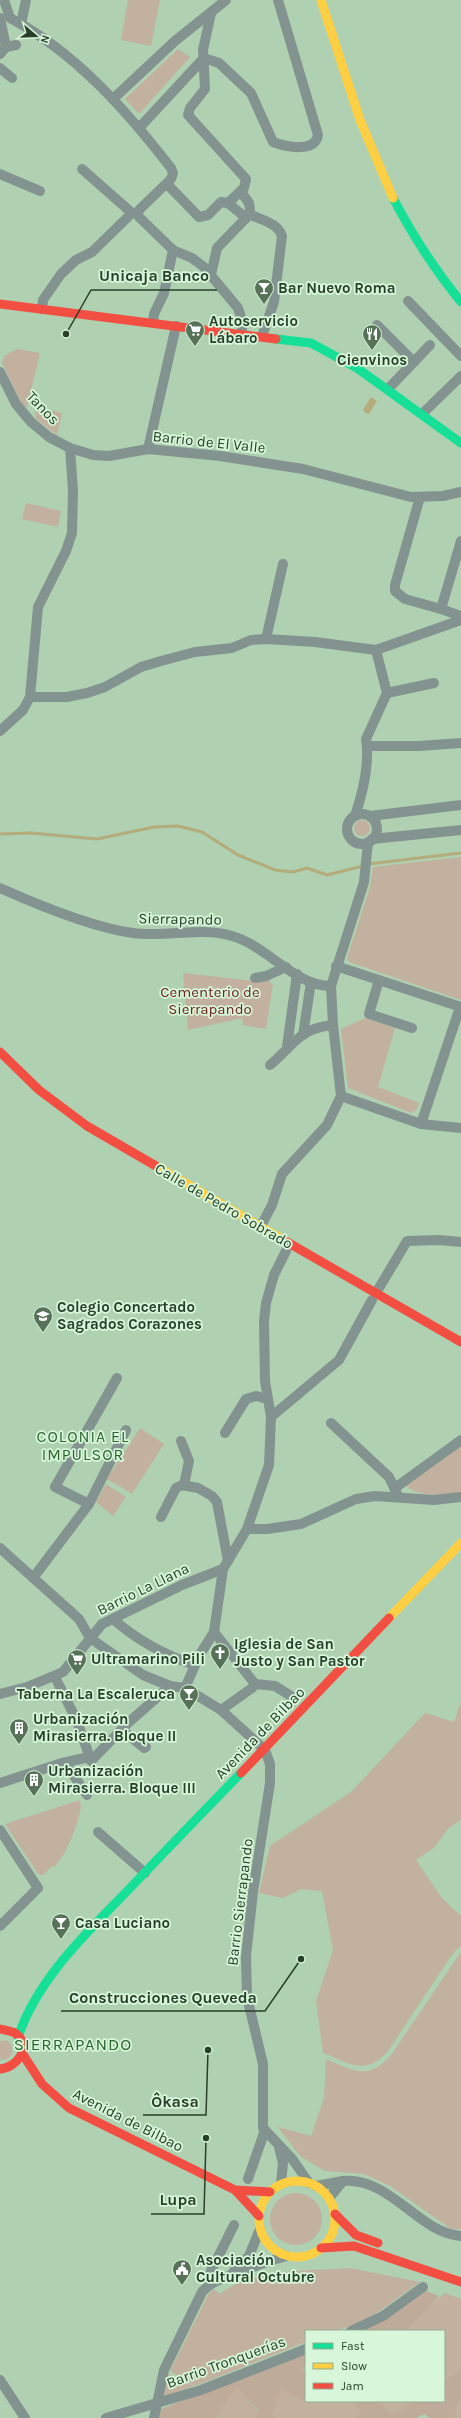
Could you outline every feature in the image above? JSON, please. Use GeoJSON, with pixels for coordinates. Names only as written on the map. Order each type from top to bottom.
{"type":"FeatureCollection","features":[{"type":"Feature","properties":{"kind":"main road"},"geometry":{"type":"LineString","coordinates":[[321,0],[366,139],[386,186],[418,248],[461,302]]}},
{"type":"Feature","properties":{"kind":"main road"},"geometry":{"type":"LineString","coordinates":[[0,304],[306,342],[319,346],[346,361],[460,440]]}},
{"type":"Feature","properties":{"kind":"main road","name":"Calle de Pedro Sobrado"},"geometry":{"type":"LineString","coordinates":[[0,1052],[39,1090],[87,1126],[260,1226],[374,1296],[461,1353]]}},
{"type":"Feature","properties":{"kind":"main road","name":"Calle de Pedro Sobrado"},"geometry":{"type":"LineString","coordinates":[[0,1065],[50,1111],[80,1132],[286,1251],[461,1342]]}},
{"type":"Feature","properties":{"kind":"main road","name":"Avenida de Bilbao"},"geometry":{"type":"LineString","coordinates":[[18,2037],[25,2016],[69,1955],[145,1872],[265,1750],[461,1543]]}},
{"type":"Feature","properties":{"kind":"main road","name":"Avenida de Bilbao"},"geometry":{"type":"LineString","coordinates":[[5,2029],[25,2016]]}},
{"type":"Feature","properties":{"kind":"main road"},"geometry":{"type":"LineString","coordinates":[[5,2029],[18,2037],[22,2053],[35,2078]]}},
{"type":"Feature","properties":{"kind":"main road"},"geometry":{"type":"LineString","coordinates":[[4,2069],[16,2064],[22,2053]]}},
{"type":"Feature","properties":{"kind":"main road"},"geometry":{"type":"LineString","coordinates":[[4,2069],[35,2078]]}},
{"type":"Feature","properties":{"kind":"main road","name":"Avenida de Bilbao"},"geometry":{"type":"LineString","coordinates":[[35,2078],[57,2100],[69,2108],[235,2190]]}},
{"type":"Feature","properties":{"kind":"main road"},"geometry":{"type":"LineString","coordinates":[[335,2214],[334,2224],[327,2242],[321,2248],[308,2255],[287,2256],[268,2243],[260,2229],[259,2216],[262,2203],[270,2192],[281,2184],[295,2181],[313,2184],[328,2198],[335,2214],[356,2235],[386,2246]]}},
{"type":"Feature","properties":{"kind":"main road"},"geometry":{"type":"LineString","coordinates":[[235,2190],[270,2192]]}},
{"type":"Feature","properties":{"kind":"main road"},"geometry":{"type":"LineString","coordinates":[[235,2190],[246,2205],[259,2216]]}},
{"type":"Feature","properties":{"kind":"main road"},"geometry":{"type":"LineString","coordinates":[[334,2224],[366,2250]]}},
{"type":"Feature","properties":{"kind":"main road"},"geometry":{"type":"LineString","coordinates":[[321,2248],[346,2246],[366,2250],[461,2282]]}},
{"type":"Feature","properties":{"kind":"street"},"geometry":{"type":"LineString","coordinates":[[4,0],[10,18],[21,24],[69,58],[113,99],[140,127],[171,168],[173,176],[167,184],[92,252],[76,260],[61,274],[43,300],[42,309]]}},
{"type":"Feature","properties":{"kind":"street"},"geometry":{"type":"LineString","coordinates":[[21,24],[26,0]]}},
{"type":"Feature","properties":{"kind":"street"},"geometry":{"type":"LineString","coordinates":[[113,99],[190,29],[226,0]]}},
{"type":"Feature","properties":{"kind":"street"},"geometry":{"type":"LineString","coordinates":[[204,58],[219,63],[251,93],[273,142],[306,147],[312,146],[316,143],[318,135],[278,0]]}},
{"type":"Feature","properties":{"kind":"street"},"geometry":{"type":"LineString","coordinates":[[167,184],[199,217],[208,215],[241,192],[246,186],[245,177],[188,115],[190,108],[205,89],[204,58],[211,13]]}},
{"type":"Feature","properties":{"kind":"street"},"geometry":{"type":"LineString","coordinates":[[1,18],[7,49]]}},
{"type":"Feature","properties":{"kind":"street"},"geometry":{"type":"LineString","coordinates":[[190,29],[206,38]]}},
{"type":"Feature","properties":{"kind":"street"},"geometry":{"type":"LineString","coordinates":[[140,127],[204,58]]}},
{"type":"Feature","properties":{"kind":"street"},"geometry":{"type":"LineString","coordinates":[[0,68],[12,78]]}},
{"type":"Feature","properties":{"kind":"street"},"geometry":{"type":"LineString","coordinates":[[82,169],[135,213],[173,250],[198,262],[211,275],[238,308],[242,320],[242,334]]}},
{"type":"Feature","properties":{"kind":"street"},"geometry":{"type":"LineString","coordinates":[[0,174],[40,192]]}},
{"type":"Feature","properties":{"kind":"street"},"geometry":{"type":"LineString","coordinates":[[211,275],[217,248],[247,216],[249,203],[241,192]]}},
{"type":"Feature","properties":{"kind":"street"},"geometry":{"type":"LineString","coordinates":[[225,202],[247,216],[273,224],[282,236],[274,302],[262,336]]}},
{"type":"Feature","properties":{"kind":"street"},"geometry":{"type":"LineString","coordinates":[[153,323],[154,314],[164,293],[173,250]]}},
{"type":"Feature","properties":{"kind":"street"},"geometry":{"type":"LineString","coordinates":[[408,301],[461,356]]}},
{"type":"Feature","properties":{"kind":"street"},"geometry":{"type":"LineString","coordinates":[[377,325],[414,362]]}},
{"type":"Feature","properties":{"kind":"street"},"geometry":{"type":"LineString","coordinates":[[148,449],[176,326]]}},
{"type":"Feature","properties":{"kind":"street"},"geometry":{"type":"LineString","coordinates":[[388,389],[430,345]]}},
{"type":"Feature","properties":{"kind":"street"},"geometry":{"type":"LineString","coordinates":[[422,414],[461,376]]}},
{"type":"Feature","properties":{"kind":"street","name":"Tanos"},"geometry":{"type":"LineString","coordinates":[[1,380],[16,404],[31,422],[49,437],[70,448]]}},
{"type":"Feature","properties":{"kind":"street"},"geometry":{"type":"LineString","coordinates":[[0,731],[23,710],[30,696],[38,607],[66,551],[72,533],[73,491],[70,448]]}},
{"type":"Feature","properties":{"kind":"street","name":"Barrio de El Valle"},"geometry":{"type":"LineString","coordinates":[[70,448],[104,456],[148,449],[276,464],[420,497],[461,492]]}},
{"type":"Feature","properties":{"kind":"street"},"geometry":{"type":"LineString","coordinates":[[420,497],[395,585],[395,591],[404,599],[461,616]]}},
{"type":"Feature","properties":{"kind":"street"},"geometry":{"type":"LineString","coordinates":[[441,609],[461,541]]}},
{"type":"Feature","properties":{"kind":"street"},"geometry":{"type":"LineString","coordinates":[[266,639],[283,564]]}},
{"type":"Feature","properties":{"kind":"street"},"geometry":{"type":"LineString","coordinates":[[30,696],[67,697],[87,693],[105,687],[141,667],[161,660],[195,652],[232,648],[251,640],[266,639],[316,642],[376,650],[461,620]]}},
{"type":"Feature","properties":{"kind":"street"},"geometry":{"type":"LineString","coordinates":[[260,1226],[272,1205],[274,1194],[282,1174],[327,1124],[341,1096],[332,1025],[331,986],[365,875],[366,856],[370,841],[377,827],[363,815],[360,796],[369,746],[366,739],[387,693],[376,650]]}},
{"type":"Feature","properties":{"kind":"street"},"geometry":{"type":"LineString","coordinates":[[387,693],[434,683]]}},
{"type":"Feature","properties":{"kind":"street"},"geometry":{"type":"LineString","coordinates":[[369,746],[419,746],[461,743]]}},
{"type":"Feature","properties":{"kind":"street"},"geometry":{"type":"LineString","coordinates":[[366,856],[356,842],[350,837],[348,830],[349,822],[363,815],[461,805]]}},
{"type":"Feature","properties":{"kind":"street"},"geometry":{"type":"LineString","coordinates":[[356,842],[461,830]]}},
{"type":"Feature","properties":{"kind":"street","name":"Sierrapando"},"geometry":{"type":"LineString","coordinates":[[0,888],[93,922],[132,933],[153,935],[214,932],[234,936],[251,944],[311,982],[319,986],[331,986]]}},
{"type":"Feature","properties":{"kind":"street"},"geometry":{"type":"LineString","coordinates":[[336,966],[461,1007],[420,1124]]}},
{"type":"Feature","properties":{"kind":"street"},"geometry":{"type":"LineString","coordinates":[[255,978],[266,976],[286,967]]}},
{"type":"Feature","properties":{"kind":"street"},"geometry":{"type":"LineString","coordinates":[[287,1046],[298,974]]}},
{"type":"Feature","properties":{"kind":"street"},"geometry":{"type":"LineString","coordinates":[[379,980],[369,1014],[412,1028]]}},
{"type":"Feature","properties":{"kind":"street"},"geometry":{"type":"LineString","coordinates":[[303,1035],[311,982]]}},
{"type":"Feature","properties":{"kind":"street"},"geometry":{"type":"LineString","coordinates":[[270,1064],[287,1046],[313,1028],[332,1025]]}},
{"type":"Feature","properties":{"kind":"street"},"geometry":{"type":"LineString","coordinates":[[341,1096],[420,1124],[461,1128]]}},
{"type":"Feature","properties":{"kind":"street"},"geometry":{"type":"LineString","coordinates":[[271,1417],[339,1360],[374,1296],[407,1241],[439,1240],[461,1242]]}},
{"type":"Feature","properties":{"kind":"street"},"geometry":{"type":"LineString","coordinates":[[226,1565],[247,1529],[269,1465],[271,1417],[267,1399],[264,1369],[266,1303],[274,1274],[286,1251]]}},
{"type":"Feature","properties":{"kind":"street"},"geometry":{"type":"LineString","coordinates":[[89,1504],[55,1487],[117,1378]]}},
{"type":"Feature","properties":{"kind":"street"},"geometry":{"type":"LineString","coordinates":[[224,1433],[246,1399],[256,1396],[267,1399]]}},
{"type":"Feature","properties":{"kind":"street"},"geometry":{"type":"LineString","coordinates":[[331,1423],[389,1477],[397,1492]]}},
{"type":"Feature","properties":{"kind":"street"},"geometry":{"type":"LineString","coordinates":[[33,1578],[89,1504],[126,1430]]}},
{"type":"Feature","properties":{"kind":"street"},"geometry":{"type":"LineString","coordinates":[[397,1492],[461,1440]]}},
{"type":"Feature","properties":{"kind":"street"},"geometry":{"type":"LineString","coordinates":[[181,1441],[189,1461],[184,1485]]}},
{"type":"Feature","properties":{"kind":"street"},"geometry":{"type":"LineString","coordinates":[[161,1517],[176,1488],[184,1485],[206,1492],[217,1502],[226,1565],[214,1632],[195,1665],[185,1688]]}},
{"type":"Feature","properties":{"kind":"street"},"geometry":{"type":"LineString","coordinates":[[247,1529],[252,1530],[301,1524],[356,1498],[397,1492],[434,1500],[461,1497]]}},
{"type":"Feature","properties":{"kind":"street","name":"Barrio La Llana"},"geometry":{"type":"LineString","coordinates":[[0,1548],[18,1562],[33,1578],[79,1619],[90,1638],[102,1624],[182,1584],[226,1565]]}},
{"type":"Feature","properties":{"kind":"street"},"geometry":{"type":"LineString","coordinates":[[113,1619],[149,1646],[171,1657],[195,1665]]}},
{"type":"Feature","properties":{"kind":"street"},"geometry":{"type":"LineString","coordinates":[[214,1632],[255,1684],[275,1686],[291,1696]]}},
{"type":"Feature","properties":{"kind":"street"},"geometry":{"type":"LineString","coordinates":[[0,1694],[55,1677],[70,1666],[90,1638],[143,1676],[170,1686],[185,1688],[221,1710],[265,1750]]}},
{"type":"Feature","properties":{"kind":"street"},"geometry":{"type":"LineString","coordinates":[[55,1677],[77,1722],[90,1759]]}},
{"type":"Feature","properties":{"kind":"street"},"geometry":{"type":"LineString","coordinates":[[221,1710],[252,1688],[255,1684]]}},
{"type":"Feature","properties":{"kind":"street"},"geometry":{"type":"LineString","coordinates":[[0,1783],[65,1762],[90,1759],[170,1686]]}},
{"type":"Feature","properties":{"kind":"street"},"geometry":{"type":"LineString","coordinates":[[122,1730],[144,1748],[146,1747]]}},
{"type":"Feature","properties":{"kind":"street","name":"Barrio Sierrapando"},"geometry":{"type":"LineString","coordinates":[[248,2179],[265,2130],[262,2119],[263,2064],[247,1997],[246,1956],[270,1783],[270,1764],[265,1750]]}},
{"type":"Feature","properties":{"kind":"street"},"geometry":{"type":"LineString","coordinates":[[65,1762],[87,1795]]}},
{"type":"Feature","properties":{"kind":"street"},"geometry":{"type":"LineString","coordinates":[[0,1830],[38,1888],[0,1926]]}},
{"type":"Feature","properties":{"kind":"street"},"geometry":{"type":"LineString","coordinates":[[98,1832],[145,1872]]}},
{"type":"Feature","properties":{"kind":"street"},"geometry":{"type":"LineString","coordinates":[[265,2130],[313,2184],[344,2181],[359,2182],[376,2187],[438,2229],[461,2236]]}},
{"type":"Feature","properties":{"kind":"street"},"geometry":{"type":"LineString","coordinates":[[278,2146],[283,2163],[281,2184]]}},
{"type":"Feature","properties":{"kind":"street"},"geometry":{"type":"LineString","coordinates":[[328,2198],[344,2181]]}},
{"type":"Feature","properties":{"kind":"street"},"geometry":{"type":"LineString","coordinates":[[211,2284],[209,2277],[211,2271],[234,2225]]}},
{"type":"Feature","properties":{"kind":"street"},"geometry":{"type":"LineString","coordinates":[[230,2274],[249,2256],[260,2229]]}},
{"type":"Feature","properties":{"kind":"street"},"geometry":{"type":"LineString","coordinates":[[154,2418],[164,2370],[196,2302],[211,2284],[230,2274],[260,2262],[287,2256]]}},
{"type":"Feature","properties":{"kind":"street"},"geometry":{"type":"LineString","coordinates":[[354,2330],[383,2316],[423,2287]]}},
{"type":"Feature","properties":{"kind":"street","name":"Barrio Tronquerías"},"geometry":{"type":"LineString","coordinates":[[156,2403],[201,2390],[305,2349]]}},
{"type":"Feature","properties":{"kind":"street"},"geometry":{"type":"LineString","coordinates":[[0,2380],[25,2418]]}},
{"type":"Feature","properties":{"kind":"street"},"geometry":{"type":"LineString","coordinates":[[106,2418],[156,2403]]}},
{"type":"Feature","properties":{"kind":"green space"},"geometry":{"type":"Polygon","coordinates":[[[128,0],[160,0],[151,46],[121,40],[128,0]]]}},
{"type":"Feature","properties":{"kind":"green space"},"geometry":{"type":"Polygon","coordinates":[[[178,49],[190,57],[140,113],[138,113],[125,99],[178,49]]]}},
{"type":"Feature","properties":{"kind":"green space"},"geometry":{"type":"Polygon","coordinates":[[[17,349],[40,353],[27,407],[22,405],[2,363],[4,356],[17,349]]]}},
{"type":"Feature","properties":{"kind":"green space"},"geometry":{"type":"Polygon","coordinates":[[[38,407],[62,413],[57,435],[36,419],[35,411],[38,407]]]}},
{"type":"Feature","properties":{"kind":"green space"},"geometry":{"type":"Polygon","coordinates":[[[26,503],[61,511],[58,527],[22,519],[26,503]]]}},
{"type":"Feature","properties":{"kind":"green space"},"geometry":{"type":"Polygon","coordinates":[[[362,820],[369,825],[370,828],[365,835],[362,836],[355,831],[354,828],[359,821],[362,820]]]}},
{"type":"Feature","properties":{"kind":"green space"},"geometry":{"type":"Polygon","coordinates":[[[461,857],[461,1000],[349,962],[347,958],[370,887],[373,867],[461,857]]]}},
{"type":"Feature","properties":{"kind":"green space","name":"Cementerio de Sierrapando"},"geometry":{"type":"Polygon","coordinates":[[[183,973],[263,982],[264,979],[270,980],[270,983],[273,984],[266,1029],[243,1025],[242,1018],[188,1030],[183,973]]]}},
{"type":"Feature","properties":{"kind":"green space"},"geometry":{"type":"Polygon","coordinates":[[[365,1018],[395,1028],[378,1087],[419,1103],[417,1109],[411,1113],[348,1088],[341,1029],[365,1018]]]}},
{"type":"Feature","properties":{"kind":"green space"},"geometry":{"type":"Polygon","coordinates":[[[140,1428],[164,1444],[132,1494],[107,1479],[140,1428]]]}},
{"type":"Feature","properties":{"kind":"green space"},"geometry":{"type":"Polygon","coordinates":[[[461,1444],[461,1492],[432,1495],[412,1490],[406,1486],[461,1444]]]}},
{"type":"Feature","properties":{"kind":"green space"},"geometry":{"type":"Polygon","coordinates":[[[106,1484],[126,1497],[113,1516],[96,1502],[106,1484]]]}},
{"type":"Feature","properties":{"kind":"green space"},"geometry":{"type":"Polygon","coordinates":[[[461,1701],[461,1819],[447,1830],[435,1847],[416,1860],[442,1898],[461,1916],[461,1945],[451,1956],[388,2051],[380,2059],[365,2066],[349,2064],[323,2053],[316,2001],[333,1950],[322,1891],[301,1889],[283,1898],[259,1893],[270,1846],[351,1792],[425,1713],[454,1722],[461,1701]]]}},
{"type":"Feature","properties":{"kind":"green space"},"geometry":{"type":"Polygon","coordinates":[[[80,1800],[79,1803],[81,1804],[78,1819],[68,1847],[59,1862],[54,1867],[52,1866],[43,1875],[39,1875],[5,1824],[80,1800]]]}},
{"type":"Feature","properties":{"kind":"green space"},"geometry":{"type":"Polygon","coordinates":[[[461,1952],[461,2229],[451,2229],[390,2186],[364,2174],[325,2171],[300,2156],[278,2127],[311,2136],[324,2098],[326,2059],[353,2070],[360,2071],[368,2071],[383,2063],[391,2055],[461,1952]]]}},
{"type":"Feature","properties":{"kind":"green space"},"geometry":{"type":"Polygon","coordinates":[[[7,2040],[12,2046],[12,2053],[7,2059],[0,2059],[0,2041],[7,2040]]]}},
{"type":"Feature","properties":{"kind":"green space"},"geometry":{"type":"Polygon","coordinates":[[[296,2193],[306,2195],[314,2201],[320,2209],[322,2219],[320,2229],[314,2237],[306,2243],[296,2245],[286,2243],[278,2237],[272,2229],[270,2219],[272,2209],[278,2201],[286,2195],[296,2193]]]}},
{"type":"Feature","properties":{"kind":"green space"},"geometry":{"type":"Polygon","coordinates":[[[350,2268],[420,2282],[367,2320],[339,2330],[305,2330],[305,2342],[195,2386],[170,2371],[208,2295],[213,2289],[220,2294],[248,2279],[282,2272],[350,2268]]]}},
{"type":"Feature","properties":{"kind":"green space"},"geometry":{"type":"Polygon","coordinates":[[[445,2293],[461,2299],[461,2370],[445,2380],[445,2330],[404,2330],[427,2307],[445,2293]]]}},
{"type":"Feature","properties":{"kind":"green space"},"geometry":{"type":"Polygon","coordinates":[[[168,2374],[194,2386],[163,2397],[168,2374]]]}},
{"type":"Feature","properties":{"kind":"green space"},"geometry":{"type":"Polygon","coordinates":[[[236,2386],[259,2412],[256,2418],[216,2418],[236,2386]]]}},
{"type":"Feature","properties":{"kind":"green space"},"geometry":{"type":"Polygon","coordinates":[[[282,2389],[303,2401],[305,2398],[305,2402],[354,2402],[361,2413],[351,2418],[277,2418],[272,2415],[282,2389]]]}},
{"type":"Feature","properties":{"kind":"green space"},"geometry":{"type":"Polygon","coordinates":[[[379,2402],[412,2402],[392,2414],[379,2402]]]}},
{"type":"Feature","properties":{"kind":"green space"},"geometry":{"type":"Polygon","coordinates":[[[458,2402],[461,2402],[461,2418],[455,2418],[458,2402]]]}},
{"type":"Feature","properties":{"kind":"shaded area"},"geometry":{"type":"Polygon","coordinates":[[[371,397],[377,401],[369,414],[363,410],[371,397]]]}},
{"type":"Feature","properties":{"kind":"shaded area"},"geometry":{"type":"Polygon","coordinates":[[[426,2291],[439,2296],[406,2330],[361,2330],[426,2291]]]}},
{"type":"Feature","properties":{"kind":"shaded area"},"geometry":{"type":"Polygon","coordinates":[[[305,2352],[305,2366],[303,2368],[305,2371],[305,2398],[303,2401],[282,2389],[272,2415],[277,2418],[256,2418],[259,2411],[236,2387],[216,2418],[159,2418],[161,2409],[305,2352]]]}},
{"type":"Feature","properties":{"kind":"shaded area"},"geometry":{"type":"Polygon","coordinates":[[[461,2370],[461,2402],[458,2403],[455,2418],[430,2418],[425,2414],[416,2418],[351,2418],[361,2413],[354,2402],[379,2402],[392,2414],[412,2402],[445,2402],[445,2380],[461,2370]]]}},
{"type":"Feature","properties":{"kind":"waterway"},"geometry":{"type":"LineString","coordinates":[[0,834],[31,833],[97,839],[154,827],[178,826],[202,832],[238,855],[275,870],[293,872],[307,868],[327,875],[363,866]]}},
{"type":"Feature","properties":{"kind":"waterway"},"geometry":{"type":"LineString","coordinates":[[368,864],[461,853]]}},
{"type":"Feature","properties":{"kind":"traffic: fast"},"geometry":{"type":"LineString","coordinates":[[393,198],[424,252],[461,302]]}},
{"type":"Feature","properties":{"kind":"traffic: fast"},"geometry":{"type":"LineString","coordinates":[[276,339],[311,343],[357,368],[461,443]]}},
{"type":"Feature","properties":{"kind":"traffic: fast"},"geometry":{"type":"LineString","coordinates":[[18,2037],[38,1994],[66,1956],[241,1773]]}},
{"type":"Feature","properties":{"kind":"traffic: slow"},"geometry":{"type":"LineString","coordinates":[[321,0],[360,120],[393,198]]}},
{"type":"Feature","properties":{"kind":"traffic: slow"},"geometry":{"type":"LineString","coordinates":[[156,1166],[287,1242]]}},
{"type":"Feature","properties":{"kind":"traffic: slow"},"geometry":{"type":"LineString","coordinates":[[389,1618],[461,1543]]}},
{"type":"Feature","properties":{"kind":"traffic: slow"},"geometry":{"type":"LineString","coordinates":[[297,2181],[312,2184],[324,2192],[332,2204],[335,2219],[332,2234],[324,2246],[312,2254],[297,2257],[282,2254],[270,2246],[262,2234],[259,2219],[262,2204],[270,2192],[282,2184],[297,2181]]}},
{"type":"Feature","properties":{"kind":"traffic: jam"},"geometry":{"type":"LineString","coordinates":[[0,304],[276,339]]}},
{"type":"Feature","properties":{"kind":"traffic: jam"},"geometry":{"type":"LineString","coordinates":[[0,1052],[39,1090],[87,1126],[156,1166]]}},
{"type":"Feature","properties":{"kind":"traffic: jam"},"geometry":{"type":"LineString","coordinates":[[287,1242],[461,1342]]}},
{"type":"Feature","properties":{"kind":"traffic: jam"},"geometry":{"type":"LineString","coordinates":[[241,1773],[389,1618]]}},
{"type":"Feature","properties":{"kind":"traffic: jam"},"geometry":{"type":"LineString","coordinates":[[0,2029],[15,2033],[23,2044],[21,2056],[17,2061],[6,2068],[0,2069]]}},
{"type":"Feature","properties":{"kind":"traffic: jam"},"geometry":{"type":"LineString","coordinates":[[22,2053],[42,2084],[69,2108],[235,2190],[270,2192]]}},
{"type":"Feature","properties":{"kind":"traffic: jam"},"geometry":{"type":"LineString","coordinates":[[235,2190],[259,2216]]}},
{"type":"Feature","properties":{"kind":"traffic: jam"},"geometry":{"type":"LineString","coordinates":[[335,2214],[356,2235],[378,2243]]}},
{"type":"Feature","properties":{"kind":"traffic: jam"},"geometry":{"type":"LineString","coordinates":[[321,2248],[354,2246],[461,2282]]}},
{"type":"Feature","properties":{"kind":"place","name":"Bar Nuevo Roma"},"geometry":{"type":"Point","coordinates":[264,305]}},
{"type":"Feature","properties":{"kind":"place","name":"Unicaja Banco"},"geometry":{"type":"Point","coordinates":[66,334]}},
{"type":"Feature","properties":{"kind":"place","name":"Autoservicio Lábaro"},"geometry":{"type":"Point","coordinates":[195,347]}},
{"type":"Feature","properties":{"kind":"place","name":"Cienvinos"},"geometry":{"type":"Point","coordinates":[372,351]}},
{"type":"Feature","properties":{"kind":"place","name":"Colegio Concertado Sagrados Corazones"},"geometry":{"type":"Point","coordinates":[43,1333]}},
{"type":"Feature","properties":{"kind":"place","name":"Iglesia de San Justo y San Pastor"},"geometry":{"type":"Point","coordinates":[220,1670]}},
{"type":"Feature","properties":{"kind":"place","name":"Ultramarino Pili"},"geometry":{"type":"Point","coordinates":[77,1676]}},
{"type":"Feature","properties":{"kind":"place","name":"Taberna La Escaleruca"},"geometry":{"type":"Point","coordinates":[189,1711]}},
{"type":"Feature","properties":{"kind":"place","name":"Urbanización Mirasierra. Bloque II"},"geometry":{"type":"Point","coordinates":[19,1745]}},
{"type":"Feature","properties":{"kind":"place","name":"Urbanización Mirasierra. Bloque III"},"geometry":{"type":"Point","coordinates":[34,1797]}},
{"type":"Feature","properties":{"kind":"place","name":"Casa Luciano"},"geometry":{"type":"Point","coordinates":[61,1940]}},
{"type":"Feature","properties":{"kind":"place","name":"Construcciones Queveda"},"geometry":{"type":"Point","coordinates":[301,1959]}},
{"type":"Feature","properties":{"kind":"place","name":"Ôkasa"},"geometry":{"type":"Point","coordinates":[208,2050]}},
{"type":"Feature","properties":{"kind":"place","name":"Lupa"},"geometry":{"type":"Point","coordinates":[206,2138]}},
{"type":"Feature","properties":{"kind":"place","name":"Asociación Cultural Octubre"},"geometry":{"type":"Point","coordinates":[182,2286]}},
{"type":"Feature","properties":{"kind":"district","name":"COLONIA EL IMPULSOR"},"geometry":{"type":"Point","coordinates":[83,1445]}},
{"type":"Feature","properties":{"kind":"district","name":"SIERRAPANDO"},"geometry":{"type":"Point","coordinates":[73,2044]}}]}
